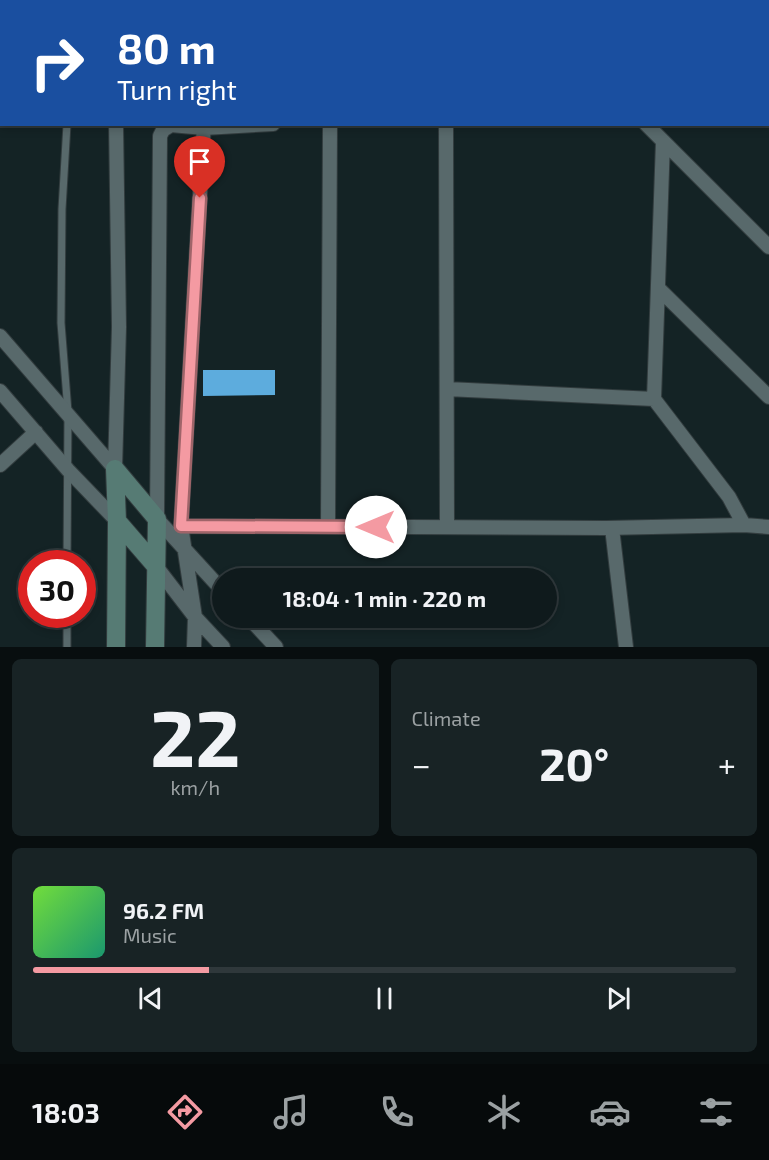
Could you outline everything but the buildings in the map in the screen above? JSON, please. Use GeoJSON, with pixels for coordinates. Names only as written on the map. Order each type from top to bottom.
{"type":"FeatureCollection","features":[{"type":"Feature","properties":{"kind":"street"},"geometry":{"type":"LineString","coordinates":[[116,126],[119,327],[115,469],[116,647]]}},
{"type":"Feature","properties":{"kind":"street"},"geometry":{"type":"LineString","coordinates":[[155,647],[160,136],[163,130],[169,126]]}},
{"type":"Feature","properties":{"kind":"street"},"geometry":{"type":"LineString","coordinates":[[194,647],[195,616],[181,526],[204,126]]}},
{"type":"Feature","properties":{"kind":"street"},"geometry":{"type":"LineString","coordinates":[[328,527],[330,126]]}},
{"type":"Feature","properties":{"kind":"street"},"geometry":{"type":"LineString","coordinates":[[446,126],[447,526]]}},
{"type":"Feature","properties":{"kind":"street"},"geometry":{"type":"LineString","coordinates":[[648,126],[769,248]]}},
{"type":"Feature","properties":{"kind":"street"},"geometry":{"type":"LineString","coordinates":[[663,141],[654,399],[729,497],[744,525]]}},
{"type":"Feature","properties":{"kind":"street"},"geometry":{"type":"LineString","coordinates":[[658,288],[769,397]]}},
{"type":"Feature","properties":{"kind":"street"},"geometry":{"type":"LineString","coordinates":[[0,336],[68,412],[157,519],[212,579]]}},
{"type":"Feature","properties":{"kind":"street"},"geometry":{"type":"LineString","coordinates":[[447,389],[654,399]]}},
{"type":"Feature","properties":{"kind":"street"},"geometry":{"type":"LineString","coordinates":[[0,391],[68,470],[117,521],[223,647]]}},
{"type":"Feature","properties":{"kind":"street"},"geometry":{"type":"LineString","coordinates":[[0,465],[36,432]]}},
{"type":"Feature","properties":{"kind":"street"},"geometry":{"type":"LineString","coordinates":[[181,526],[612,528],[744,525],[769,527]]}},
{"type":"Feature","properties":{"kind":"street"},"geometry":{"type":"LineString","coordinates":[[612,528],[626,647]]}},
{"type":"Feature","properties":{"kind":"street"},"geometry":{"type":"LineString","coordinates":[[258,628],[276,647]]}},
{"type":"Feature","properties":{"kind":"lane"},"geometry":{"type":"LineString","coordinates":[[67,126],[62,209],[61,323],[68,412],[67,550]]}},
{"type":"Feature","properties":{"kind":"lane"},"geometry":{"type":"LineString","coordinates":[[67,628],[67,647]]}},
{"type":"Feature","properties":{"kind":"route"},"geometry":{"type":"LineString","coordinates":[[200,198],[181,526],[376,527]]}}]}
